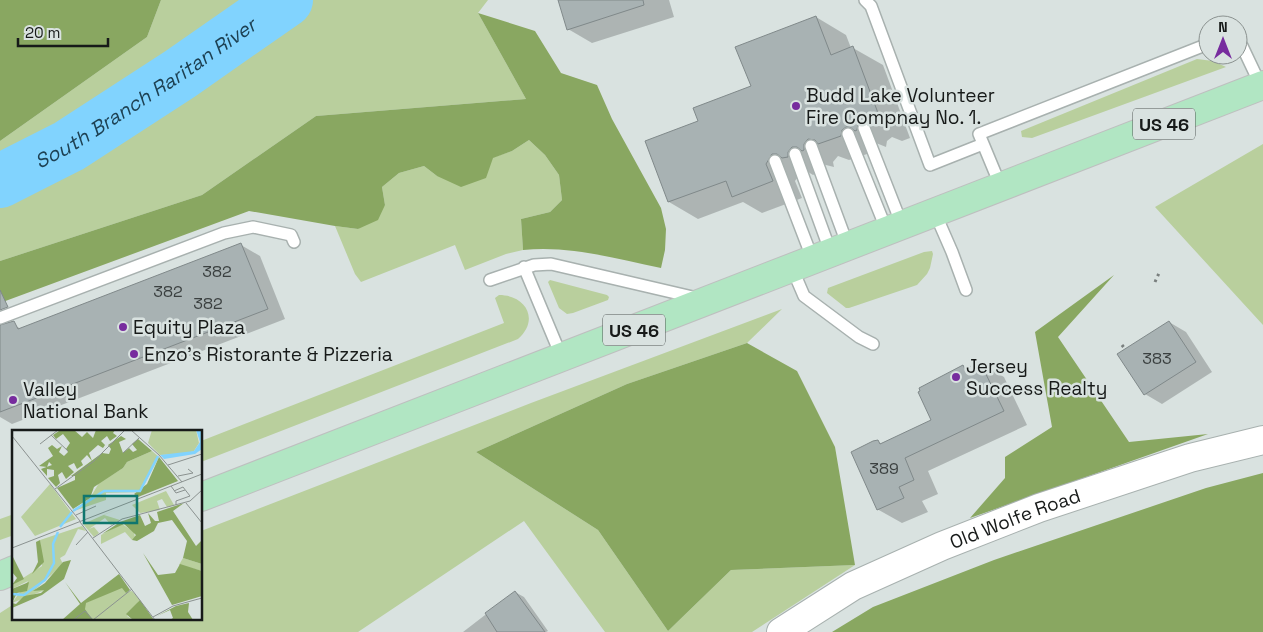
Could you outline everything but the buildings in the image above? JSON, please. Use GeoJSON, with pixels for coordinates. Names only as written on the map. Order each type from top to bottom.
{"type":"FeatureCollection","features":[{"type":"Feature","properties":{"kind":"main road","name":"US 46"},"geometry":{"type":"LineString","coordinates":[[202,497],[1262,86]]}},
{"type":"Feature","properties":{"kind":"main road"},"geometry":{"type":"LineString","coordinates":[[0,576],[12,571]]}},
{"type":"Feature","properties":{"kind":"street","name":"Old Wolfe Road"},"geometry":{"type":"LineString","coordinates":[[781,632],[853,586],[942,546],[1039,508],[1190,458],[1263,440]]}},
{"type":"Feature","properties":{"kind":"lane"},"geometry":{"type":"LineString","coordinates":[[865,0],[871,6],[930,165],[983,144]]}},
{"type":"Feature","properties":{"kind":"lane"},"geometry":{"type":"LineString","coordinates":[[1001,187],[979,134],[1198,48]]}},
{"type":"Feature","properties":{"kind":"lane"},"geometry":{"type":"LineString","coordinates":[[1248,58],[1262,86]]}},
{"type":"Feature","properties":{"kind":"lane"},"geometry":{"type":"LineString","coordinates":[[864,128],[895,228]]}},
{"type":"Feature","properties":{"kind":"lane"},"geometry":{"type":"LineString","coordinates":[[848,134],[895,228]]}},
{"type":"Feature","properties":{"kind":"lane"},"geometry":{"type":"LineString","coordinates":[[812,146],[821,257],[804,296],[873,344]]}},
{"type":"Feature","properties":{"kind":"lane"},"geometry":{"type":"LineString","coordinates":[[795,154],[821,257]]}},
{"type":"Feature","properties":{"kind":"lane"},"geometry":{"type":"LineString","coordinates":[[775,161],[821,257]]}},
{"type":"Feature","properties":{"kind":"lane"},"geometry":{"type":"LineString","coordinates":[[935,213],[966,290]]}},
{"type":"Feature","properties":{"kind":"lane"},"geometry":{"type":"LineString","coordinates":[[0,318],[224,233],[253,227],[291,235],[294,242]]}},
{"type":"Feature","properties":{"kind":"lane"},"geometry":{"type":"LineString","coordinates":[[490,280],[524,268],[540,264],[552,264],[708,301]]}},
{"type":"Feature","properties":{"kind":"lane"},"geometry":{"type":"LineString","coordinates":[[524,268],[562,358]]}},
{"type":"Feature","properties":{"kind":"path"},"geometry":{"type":"LineString","coordinates":[[1155,282],[1159,273]]}},
{"type":"Feature","properties":{"kind":"path"},"geometry":{"type":"LineString","coordinates":[[1122,345],[1125,349]]}},
{"type":"Feature","properties":{"kind":"green space"},"geometry":{"type":"Polygon","coordinates":[[[0,0],[161,0],[147,37],[0,141],[0,0]]]}},
{"type":"Feature","properties":{"kind":"green space"},"geometry":{"type":"Polygon","coordinates":[[[161,0],[488,0],[478,13],[526,99],[316,116],[202,195],[0,261],[0,141],[147,37],[161,0]]]}},
{"type":"Feature","properties":{"kind":"green space"},"geometry":{"type":"Polygon","coordinates":[[[478,13],[535,31],[561,73],[597,85],[612,119],[661,208],[666,229],[665,250],[661,268],[575,251],[558,249],[523,250],[521,219],[550,212],[562,200],[559,175],[545,155],[529,140],[512,151],[493,158],[486,178],[461,187],[437,176],[424,166],[399,173],[382,187],[385,205],[378,220],[358,229],[249,211],[0,303],[0,261],[202,195],[316,116],[526,99],[478,13]]]}},
{"type":"Feature","properties":{"kind":"green space"},"geometry":{"type":"Polygon","coordinates":[[[1197,59],[1198,65],[1222,65],[1226,67],[1032,138],[1022,137],[1021,131],[1197,59]]]}},
{"type":"Feature","properties":{"kind":"green space"},"geometry":{"type":"Polygon","coordinates":[[[529,140],[545,155],[559,175],[562,200],[550,212],[521,219],[523,250],[506,254],[465,270],[455,245],[361,282],[355,274],[335,226],[358,229],[385,205],[382,187],[399,173],[424,166],[437,176],[512,151],[529,140]]]}},
{"type":"Feature","properties":{"kind":"green space"},"geometry":{"type":"Polygon","coordinates":[[[1263,144],[1263,325],[1155,207],[1263,144]]]}},
{"type":"Feature","properties":{"kind":"green space"},"geometry":{"type":"Polygon","coordinates":[[[932,251],[930,268],[917,285],[849,308],[846,308],[827,293],[828,288],[924,252],[932,251]]]}},
{"type":"Feature","properties":{"kind":"green space"},"geometry":{"type":"Polygon","coordinates":[[[1114,275],[1058,337],[1129,442],[1208,434],[970,518],[1005,478],[1005,457],[1052,427],[1035,332],[1114,275]]]}},
{"type":"Feature","properties":{"kind":"green space"},"geometry":{"type":"Polygon","coordinates":[[[550,280],[609,297],[608,300],[567,314],[559,308],[548,282],[550,280]]]}},
{"type":"Feature","properties":{"kind":"green space"},"geometry":{"type":"Polygon","coordinates":[[[499,295],[516,299],[527,310],[528,324],[525,332],[518,339],[202,462],[202,441],[504,323],[495,298],[499,295]]]}},
{"type":"Feature","properties":{"kind":"green space"},"geometry":{"type":"Polygon","coordinates":[[[782,309],[747,343],[627,384],[476,452],[598,530],[668,631],[731,570],[855,565],[752,632],[605,632],[524,521],[358,632],[0,632],[0,613],[12,605],[12,620],[202,620],[202,531],[531,403],[782,309]]]}},
{"type":"Feature","properties":{"kind":"green space"},"geometry":{"type":"Polygon","coordinates":[[[747,343],[797,371],[835,447],[855,565],[731,570],[668,631],[598,530],[476,452],[627,384],[747,343]]]}},
{"type":"Feature","properties":{"kind":"green space"},"geometry":{"type":"Polygon","coordinates":[[[1263,473],[1263,632],[832,632],[873,607],[994,560],[1206,488],[1263,473]]]}},
{"type":"Feature","properties":{"kind":"green space"},"geometry":{"type":"Polygon","coordinates":[[[12,515],[12,536],[0,540],[0,519],[12,515]]]}},
{"type":"Feature","properties":{"kind":"waterway","name":"South Branch Raritan River"},"geometry":{"type":"LineString","coordinates":[[0,181],[69,146],[180,74],[286,0]]}},
{"type":"Feature","properties":{"kind":"place","name":"Budd Lake Volunteer Fire Compnay No. 1."},"geometry":{"type":"Point","coordinates":[796,106]}},
{"type":"Feature","properties":{"kind":"place","name":"Equity Plaza"},"geometry":{"type":"Point","coordinates":[123,327]}},
{"type":"Feature","properties":{"kind":"place","name":"Enzo's Ristorante & Pizzeria"},"geometry":{"type":"Point","coordinates":[134,354]}},
{"type":"Feature","properties":{"kind":"place","name":"Jersey Success Realty"},"geometry":{"type":"Point","coordinates":[956,377]}},
{"type":"Feature","properties":{"kind":"place","name":"Valley National Bank"},"geometry":{"type":"Point","coordinates":[13,400]}}]}
